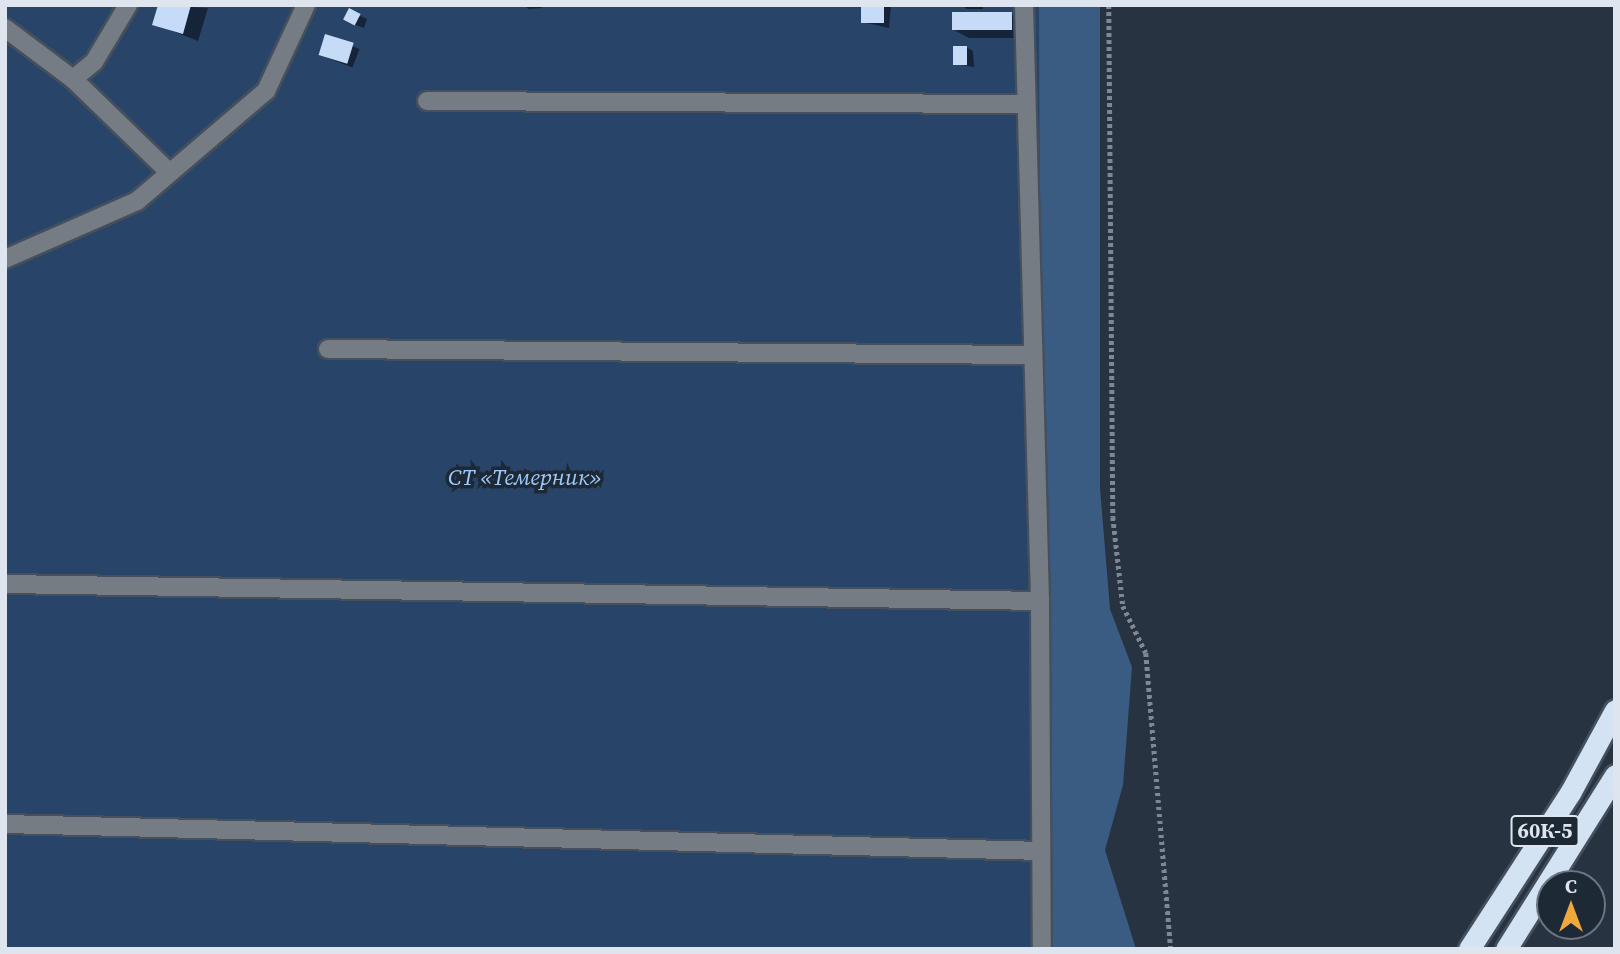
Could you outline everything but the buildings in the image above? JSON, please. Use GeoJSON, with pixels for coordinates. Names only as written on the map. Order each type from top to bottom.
{"type":"FeatureCollection","features":[{"type":"Feature","properties":{"kind":"highway","name":"60К-5"},"geometry":{"type":"LineString","coordinates":[[1469,949],[1570,793],[1615,710]]}},
{"type":"Feature","properties":{"kind":"highway","name":"60К-5"},"geometry":{"type":"LineString","coordinates":[[1506,949],[1615,775]]}},
{"type":"Feature","properties":{"kind":"lane"},"geometry":{"type":"LineString","coordinates":[[73,79],[94,62],[128,5]]}},
{"type":"Feature","properties":{"kind":"lane"},"geometry":{"type":"LineString","coordinates":[[5,259],[137,201],[168,171],[266,91],[306,5]]}},
{"type":"Feature","properties":{"kind":"lane"},"geometry":{"type":"LineString","coordinates":[[1024,5],[1040,601],[1042,949]]}},
{"type":"Feature","properties":{"kind":"lane"},"geometry":{"type":"LineString","coordinates":[[5,28],[73,79],[168,171]]}},
{"type":"Feature","properties":{"kind":"lane"},"geometry":{"type":"LineString","coordinates":[[427,102],[1025,104]]}},
{"type":"Feature","properties":{"kind":"lane"},"geometry":{"type":"LineString","coordinates":[[328,349],[1032,355]]}},
{"type":"Feature","properties":{"kind":"lane"},"geometry":{"type":"LineString","coordinates":[[5,584],[1040,601]]}},
{"type":"Feature","properties":{"kind":"lane"},"geometry":{"type":"LineString","coordinates":[[5,824],[1040,851]]}},
{"type":"Feature","properties":{"kind":"path"},"geometry":{"type":"LineString","coordinates":[[1109,5],[1113,517],[1123,606],[1146,653],[1171,949]]}},
{"type":"Feature","properties":{"kind":"green space","name":"СТ «Темерник»"},"geometry":{"type":"Polygon","coordinates":[[[5,5],[1042,5],[1042,949],[5,949],[5,5]]]}},
{"type":"Feature","properties":{"kind":"shaded area"},"geometry":{"type":"Polygon","coordinates":[[[1039,5],[1100,5],[1100,488],[1110,609],[1132,667],[1123,785],[1105,850],[1136,949],[1042,949],[1039,5]]]}}]}
